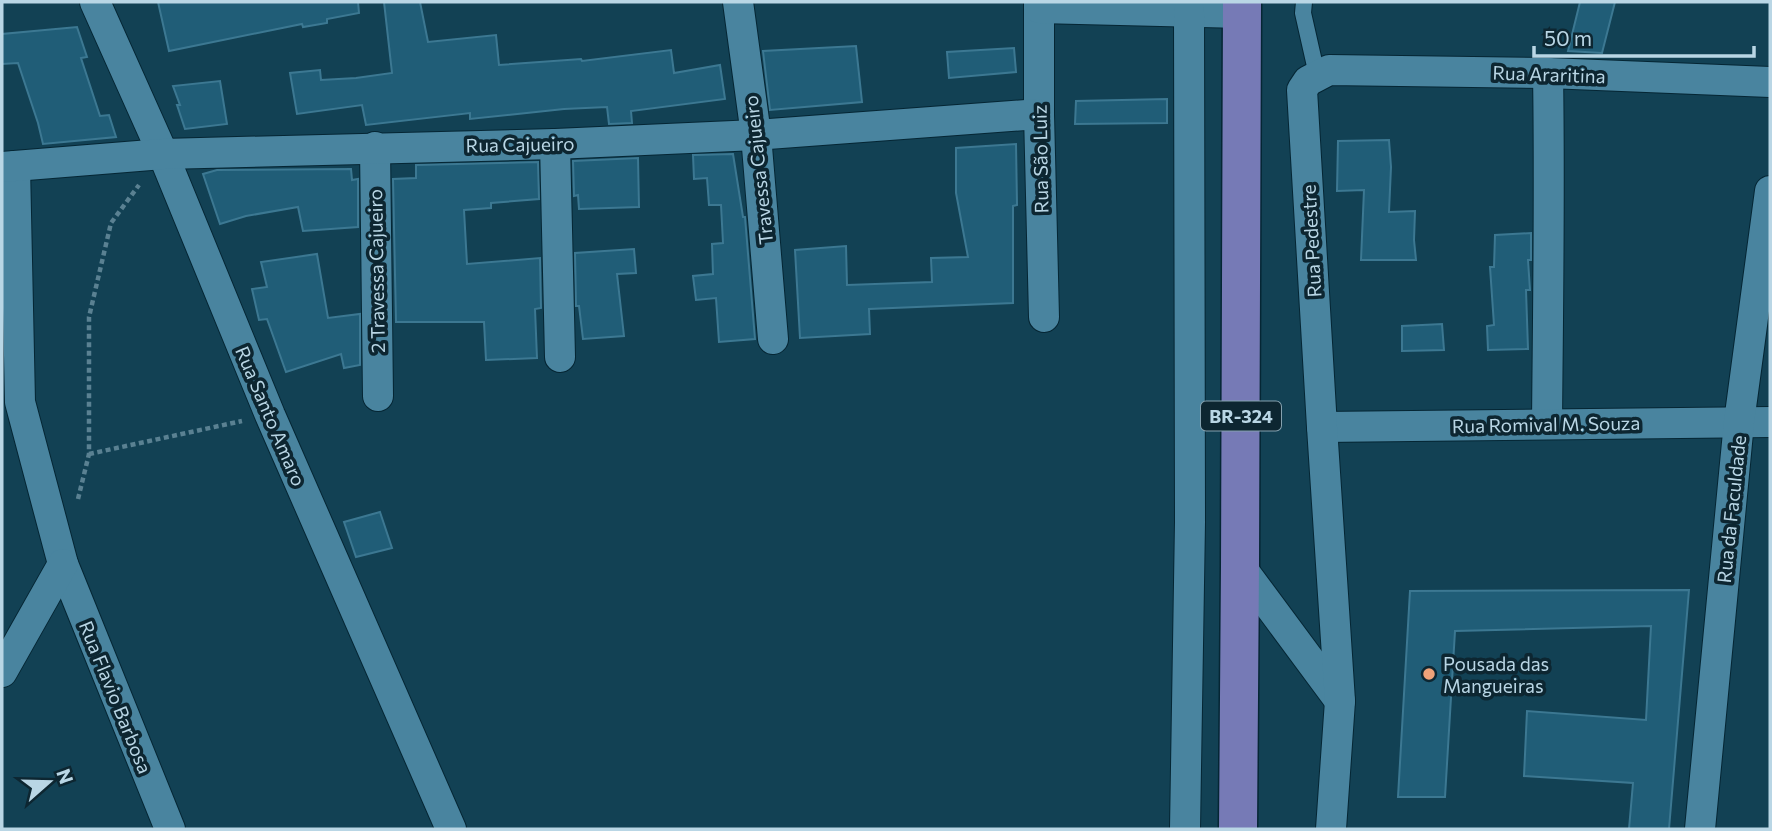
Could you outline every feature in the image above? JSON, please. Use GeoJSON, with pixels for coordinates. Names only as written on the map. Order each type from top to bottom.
{"type":"FeatureCollection","features":[{"type":"Feature","properties":{"kind":"highway","name":"BR-324"},"geometry":{"type":"LineString","coordinates":[[1238,829],[1242,7]]}},
{"type":"Feature","properties":{"kind":"street","name":"Rua Santo Amaro"},"geometry":{"type":"LineString","coordinates":[[95,2],[163,153],[270,415],[451,829]]}},
{"type":"Feature","properties":{"kind":"street","name":"Travessa Cajueiro"},"geometry":{"type":"LineString","coordinates":[[738,2],[756,135],[773,339]]}},
{"type":"Feature","properties":{"kind":"street"},"geometry":{"type":"LineString","coordinates":[[1039,5],[1189,12],[1242,7]]}},
{"type":"Feature","properties":{"kind":"street","name":"Rua São Luiz"},"geometry":{"type":"LineString","coordinates":[[1039,5],[1044,317]]}},
{"type":"Feature","properties":{"kind":"street"},"geometry":{"type":"LineString","coordinates":[[1185,829],[1190,522],[1189,12]]}},
{"type":"Feature","properties":{"kind":"street","name":"Rua Araritina"},"geometry":{"type":"LineString","coordinates":[[1323,73],[1548,73],[1770,82]]}},
{"type":"Feature","properties":{"kind":"street","name":"Rua Pedestre"},"geometry":{"type":"LineString","coordinates":[[1323,73],[1308,82],[1302,90],[1340,701],[1331,829]]}},
{"type":"Feature","properties":{"kind":"street"},"geometry":{"type":"LineString","coordinates":[[1547,424],[1550,189],[1548,73]]}},
{"type":"Feature","properties":{"kind":"street","name":"Rua Cajueiro"},"geometry":{"type":"LineString","coordinates":[[8,167],[163,153],[555,144],[756,135],[1039,114]]}},
{"type":"Feature","properties":{"kind":"street"},"geometry":{"type":"LineString","coordinates":[[555,144],[560,357]]}},
{"type":"Feature","properties":{"kind":"street","name":"2 Travessa Cajueiro"},"geometry":{"type":"LineString","coordinates":[[375,147],[378,396]]}},
{"type":"Feature","properties":{"kind":"street","name":"Rua Flavio Barbosa"},"geometry":{"type":"LineString","coordinates":[[8,167],[11,402],[63,564],[170,829]]}},
{"type":"Feature","properties":{"kind":"street","name":"Rua da Faculdade"},"geometry":{"type":"LineString","coordinates":[[1700,829],[1739,422],[1770,191]]}},
{"type":"Feature","properties":{"kind":"street","name":"Rua Romival M. Souza"},"geometry":{"type":"LineString","coordinates":[[1322,427],[1770,422]]}},
{"type":"Feature","properties":{"kind":"street"},"geometry":{"type":"LineString","coordinates":[[2,672],[63,564]]}},
{"type":"Feature","properties":{"kind":"street"},"geometry":{"type":"LineString","coordinates":[[1240,566],[1340,701]]}},
{"type":"Feature","properties":{"kind":"lane"},"geometry":{"type":"LineString","coordinates":[[1304,2],[1303,13],[1323,73]]}},
{"type":"Feature","properties":{"kind":"path"},"geometry":{"type":"LineString","coordinates":[[77,503],[89,454],[89,317],[111,223],[163,153]]}},
{"type":"Feature","properties":{"kind":"path"},"geometry":{"type":"LineString","coordinates":[[89,454],[270,415]]}},
{"type":"Feature","properties":{"kind":"building"},"geometry":{"type":"Polygon","coordinates":[[[158,2],[358,2],[359,13],[327,19],[327,23],[303,27],[302,24],[169,51],[158,2]]]}},
{"type":"Feature","properties":{"kind":"building"},"geometry":{"type":"Polygon","coordinates":[[[384,2],[420,2],[428,42],[496,35],[499,65],[582,61],[671,50],[674,73],[720,65],[725,99],[631,111],[632,123],[609,124],[607,107],[470,119],[470,113],[366,125],[362,105],[297,114],[290,73],[320,70],[321,80],[392,73],[384,2]]]}},
{"type":"Feature","properties":{"kind":"building"},"geometry":{"type":"Polygon","coordinates":[[[1580,2],[1615,2],[1602,53],[1568,51],[1580,2]]]}},
{"type":"Feature","properties":{"kind":"building"},"geometry":{"type":"Polygon","coordinates":[[[77,27],[87,57],[81,58],[100,116],[109,115],[116,137],[43,144],[18,63],[2,64],[2,34],[77,27]]]}},
{"type":"Feature","properties":{"kind":"building"},"geometry":{"type":"Polygon","coordinates":[[[856,46],[862,102],[770,110],[763,51],[856,46]]]}},
{"type":"Feature","properties":{"kind":"building"},"geometry":{"type":"Polygon","coordinates":[[[1014,48],[1016,72],[949,78],[947,52],[1014,48]]]}},
{"type":"Feature","properties":{"kind":"building"},"geometry":{"type":"Polygon","coordinates":[[[220,81],[227,124],[185,129],[173,86],[220,81]]]}},
{"type":"Feature","properties":{"kind":"building"},"geometry":{"type":"Polygon","coordinates":[[[1167,99],[1167,123],[1075,124],[1076,101],[1167,99]]]}},
{"type":"Feature","properties":{"kind":"building"},"geometry":{"type":"Polygon","coordinates":[[[1389,140],[1389,212],[1415,211],[1416,260],[1361,260],[1364,190],[1337,191],[1338,141],[1389,140]]]}},
{"type":"Feature","properties":{"kind":"building"},"geometry":{"type":"Polygon","coordinates":[[[1016,144],[1017,205],[1013,206],[1013,303],[869,309],[870,334],[800,338],[795,250],[846,246],[847,285],[932,282],[931,258],[968,257],[956,193],[956,148],[1016,144]]]}},
{"type":"Feature","properties":{"kind":"building"},"geometry":{"type":"Polygon","coordinates":[[[733,154],[745,217],[755,339],[719,342],[716,298],[696,300],[693,276],[713,274],[712,244],[723,243],[721,205],[709,205],[707,178],[694,179],[693,155],[733,154]]]}},
{"type":"Feature","properties":{"kind":"building"},"geometry":{"type":"Polygon","coordinates":[[[638,158],[639,207],[579,209],[578,195],[574,196],[573,161],[638,158]]]}},
{"type":"Feature","properties":{"kind":"building"},"geometry":{"type":"Polygon","coordinates":[[[538,162],[539,199],[491,203],[491,208],[464,210],[467,264],[540,258],[541,308],[535,309],[537,358],[486,360],[484,322],[396,322],[393,179],[416,178],[416,165],[538,162]]]}},
{"type":"Feature","properties":{"kind":"building"},"geometry":{"type":"Polygon","coordinates":[[[351,169],[352,180],[358,179],[358,227],[303,231],[298,207],[246,216],[220,224],[203,174],[217,170],[351,169]]]}},
{"type":"Feature","properties":{"kind":"building"},"geometry":{"type":"Polygon","coordinates":[[[1531,233],[1531,260],[1528,260],[1530,290],[1526,290],[1528,349],[1488,350],[1487,326],[1494,325],[1490,267],[1494,267],[1495,235],[1531,233]]]}},
{"type":"Feature","properties":{"kind":"building"},"geometry":{"type":"Polygon","coordinates":[[[634,249],[636,273],[617,274],[624,336],[583,339],[579,306],[576,306],[575,253],[634,249]]]}},
{"type":"Feature","properties":{"kind":"building"},"geometry":{"type":"Polygon","coordinates":[[[317,254],[328,318],[360,314],[360,365],[344,368],[341,354],[286,372],[267,319],[259,320],[252,289],[267,287],[261,262],[317,254]]]}},
{"type":"Feature","properties":{"kind":"building"},"geometry":{"type":"Polygon","coordinates":[[[1442,324],[1444,350],[1402,351],[1402,326],[1442,324]]]}},
{"type":"Feature","properties":{"kind":"building"},"geometry":{"type":"Polygon","coordinates":[[[380,512],[392,548],[356,557],[344,522],[380,512]]]}},
{"type":"Feature","properties":{"kind":"building","name":"Pousada das Mangueiras"},"geometry":{"type":"Polygon","coordinates":[[[1689,590],[1669,829],[1629,829],[1633,783],[1524,776],[1527,711],[1646,720],[1651,626],[1455,631],[1445,797],[1398,797],[1410,591],[1689,590]]]}},
{"type":"Feature","properties":{"kind":"place","name":"Pousada das Mangueiras"},"geometry":{"type":"Point","coordinates":[1429,674]}}]}
